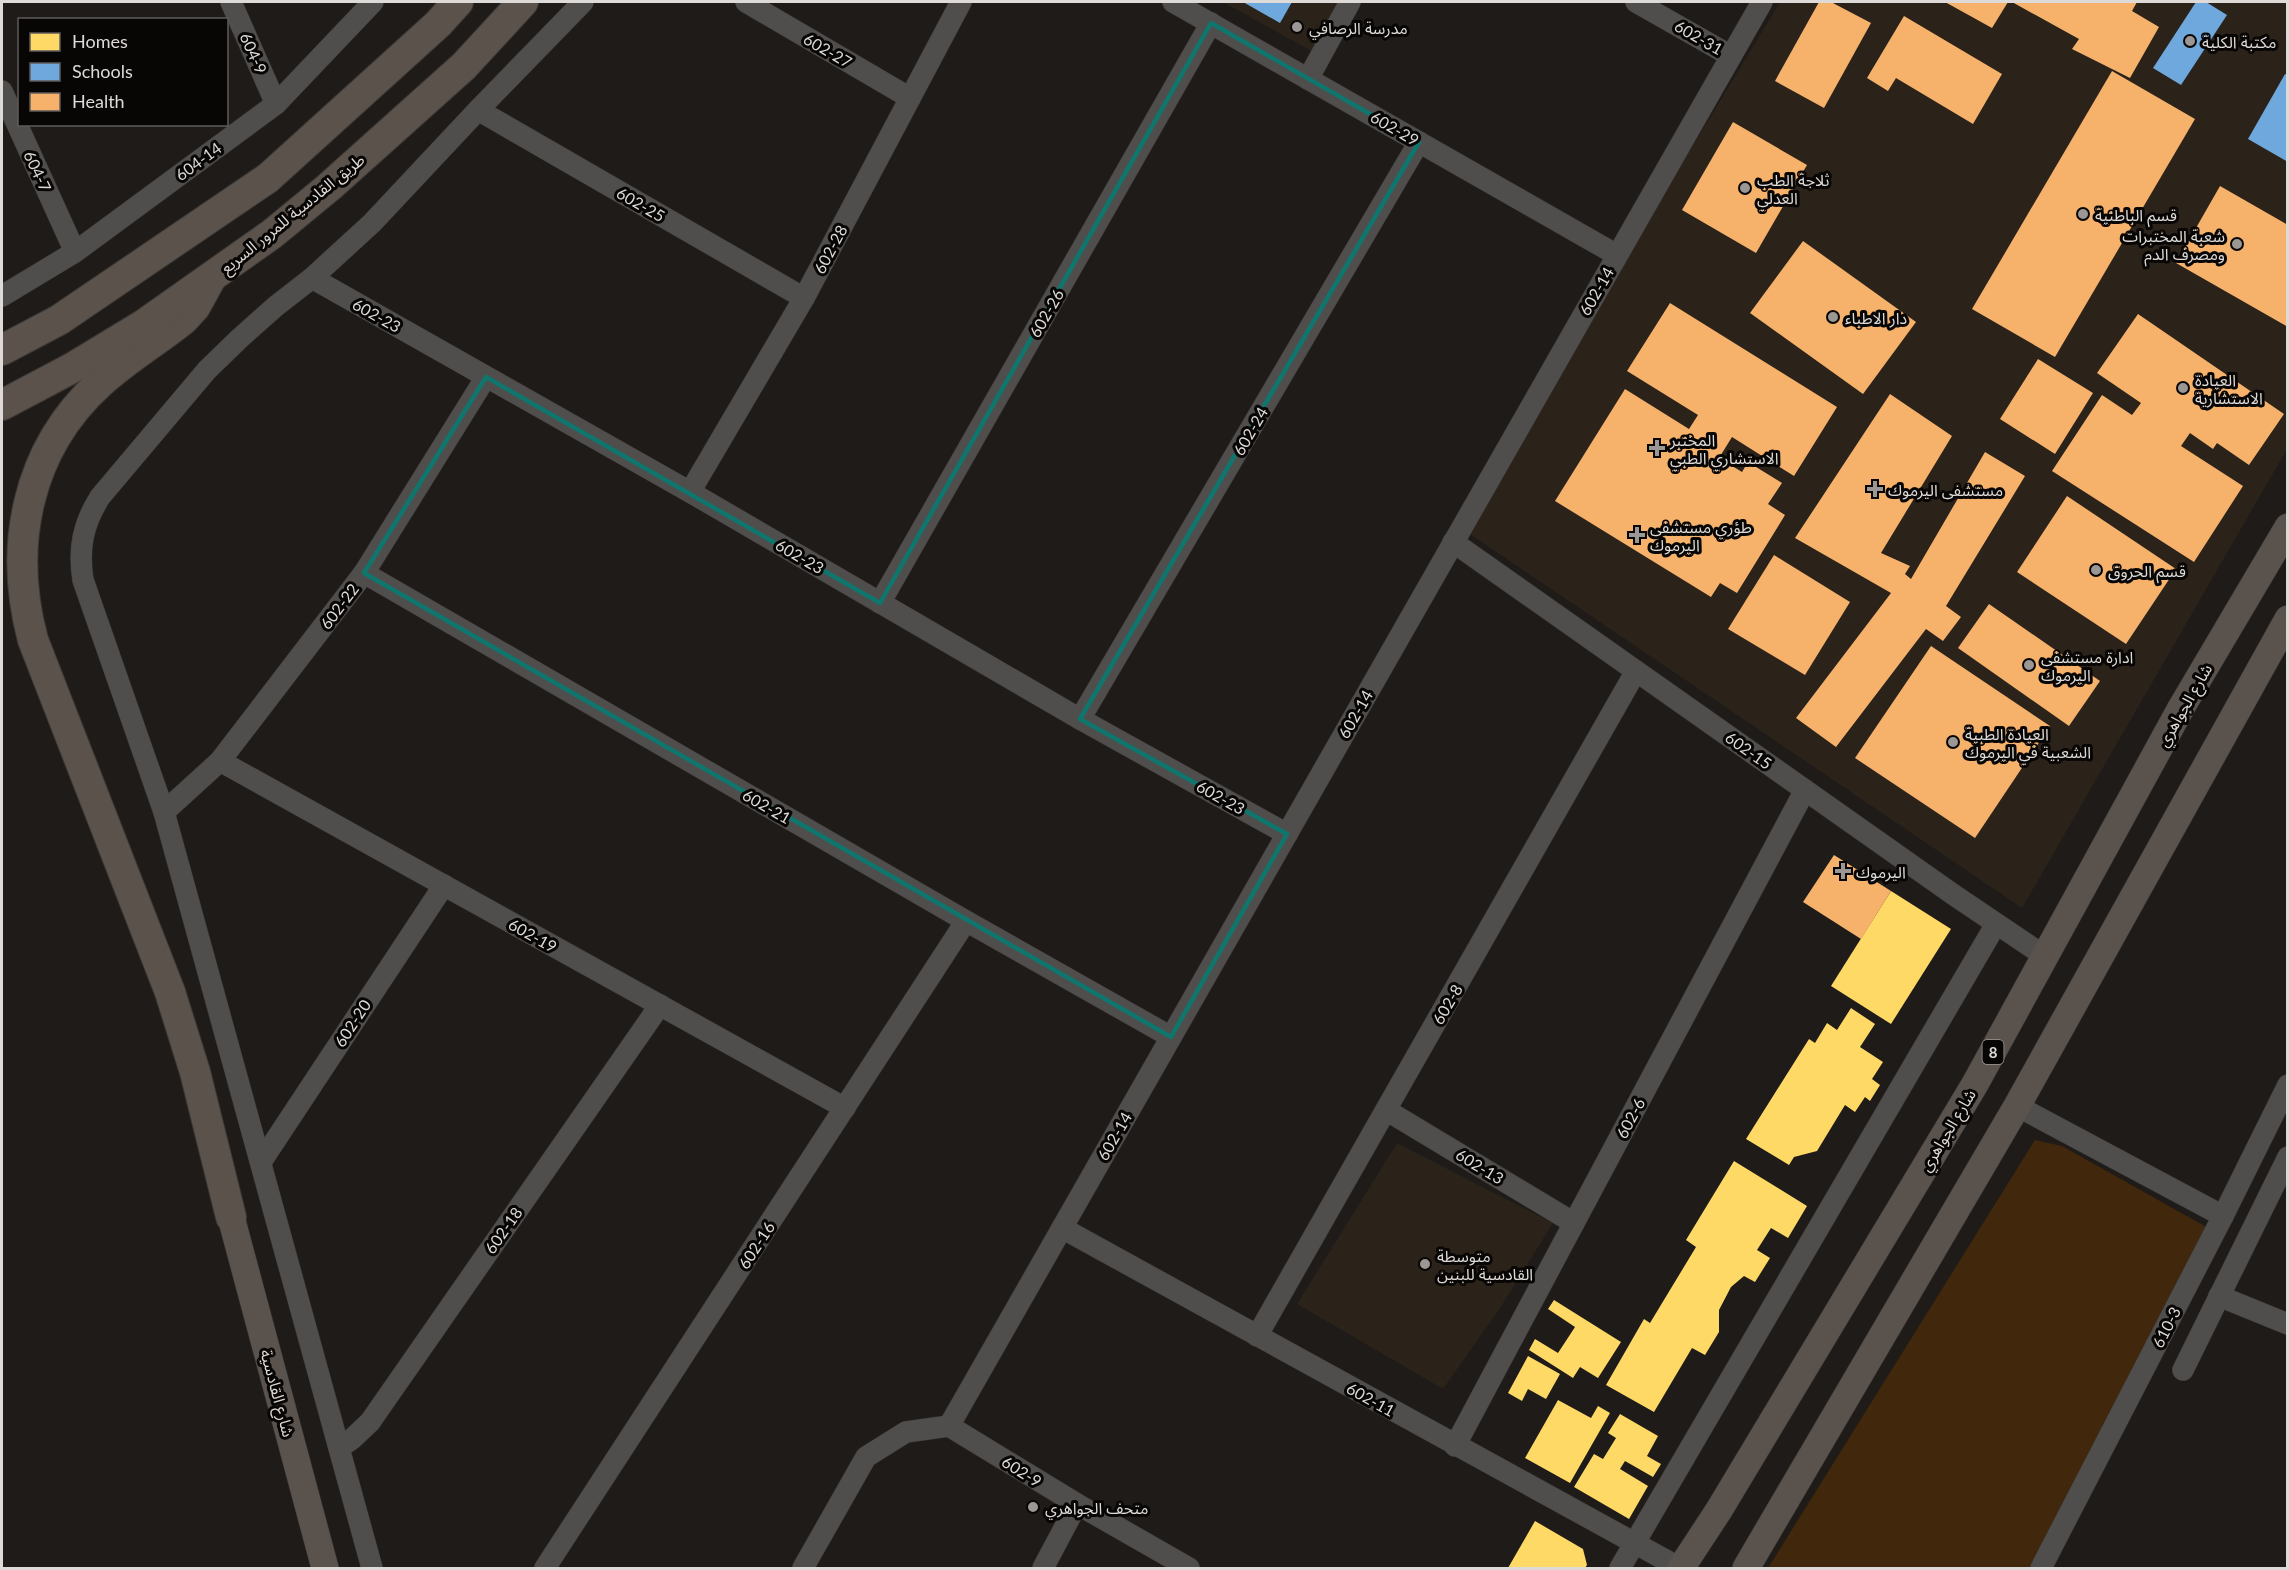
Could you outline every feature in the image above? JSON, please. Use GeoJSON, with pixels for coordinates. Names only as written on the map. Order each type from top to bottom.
{"type":"FeatureCollection","features":[{"type":"Feature","properties":{"kind":"highway"},"geometry":{"type":"LineString","coordinates":[[2,350],[59,320],[268,178],[438,24],[458,2]]}},
{"type":"Feature","properties":{"kind":"highway","name":"طريق القادسية للمرور السريع"},"geometry":{"type":"LineString","coordinates":[[2,405],[72,368],[123,337],[272,234],[329,187],[464,66],[523,2]]}},
{"type":"Feature","properties":{"kind":"highway"},"geometry":{"type":"LineString","coordinates":[[211,278],[195,307],[184,319],[100,384],[66,422],[41,466],[32,490],[22,540],[21,565],[26,616],[33,640],[170,992],[195,1072],[231,1217]]}},
{"type":"Feature","properties":{"kind":"main road","name":"شارع الجواهري"},"geometry":{"type":"LineString","coordinates":[[1681,1569],[1719,1510],[1975,1084],[2181,708],[2288,527]]}},
{"type":"Feature","properties":{"kind":"main road"},"geometry":{"type":"LineString","coordinates":[[1746,1569],[2017,1106],[2288,619]]}},
{"type":"Feature","properties":{"kind":"main road","name":"شارع القادسية"},"geometry":{"type":"LineString","coordinates":[[231,1217],[325,1569]]}},
{"type":"Feature","properties":{"kind":"street","name":"604-9"},"geometry":{"type":"LineString","coordinates":[[231,2],[276,104]]}},
{"type":"Feature","properties":{"kind":"street","name":"604-14"},"geometry":{"type":"LineString","coordinates":[[2,296],[75,252],[276,104],[373,2]]}},
{"type":"Feature","properties":{"kind":"street"},"geometry":{"type":"LineString","coordinates":[[372,1569],[164,812],[83,580],[80,562],[84,528],[100,497],[207,370],[276,306],[312,278],[372,223],[477,110],[583,2]]}},
{"type":"Feature","properties":{"kind":"street","name":"602-27"},"geometry":{"type":"LineString","coordinates":[[746,2],[910,98]]}},
{"type":"Feature","properties":{"kind":"street","name":"602-28"},"geometry":{"type":"LineString","coordinates":[[690,492],[804,298],[961,2]]}},
{"type":"Feature","properties":{"kind":"street","name":"602-29"},"geometry":{"type":"LineString","coordinates":[[1173,2],[1617,255]]}},
{"type":"Feature","properties":{"kind":"street"},"geometry":{"type":"LineString","coordinates":[[1308,79],[1350,2]]}},
{"type":"Feature","properties":{"kind":"street","name":"602-31"},"geometry":{"type":"LineString","coordinates":[[1636,2],[1731,56]]}},
{"type":"Feature","properties":{"kind":"street","name":"602-14"},"geometry":{"type":"LineString","coordinates":[[949,1426],[1762,2]]}},
{"type":"Feature","properties":{"kind":"street","name":"602-26"},"geometry":{"type":"LineString","coordinates":[[880,603],[1211,23]]}},
{"type":"Feature","properties":{"kind":"street","name":"604-7"},"geometry":{"type":"LineString","coordinates":[[2,91],[75,252]]}},
{"type":"Feature","properties":{"kind":"street","name":"602-25"},"geometry":{"type":"LineString","coordinates":[[477,110],[804,298]]}},
{"type":"Feature","properties":{"kind":"street","name":"602-24"},"geometry":{"type":"LineString","coordinates":[[1080,719],[1419,142]]}},
{"type":"Feature","properties":{"kind":"street","name":"602-23"},"geometry":{"type":"LineString","coordinates":[[312,278],[690,492],[1080,719],[1287,834]]}},
{"type":"Feature","properties":{"kind":"street","name":"602-22"},"geometry":{"type":"LineString","coordinates":[[164,812],[220,761],[364,573],[486,377]]}},
{"type":"Feature","properties":{"kind":"street","name":"602-15"},"geometry":{"type":"LineString","coordinates":[[1453,542],[2046,957]]}},
{"type":"Feature","properties":{"kind":"street","name":"602-21"},"geometry":{"type":"LineString","coordinates":[[364,573],[1171,1037]]}},
{"type":"Feature","properties":{"kind":"street","name":"602-8"},"geometry":{"type":"LineString","coordinates":[[1257,1336],[1636,671]]}},
{"type":"Feature","properties":{"kind":"street","name":"602-19"},"geometry":{"type":"LineString","coordinates":[[220,761],[845,1108]]}},
{"type":"Feature","properties":{"kind":"street","name":"602-6"},"geometry":{"type":"LineString","coordinates":[[1455,1446],[1805,790]]}},
{"type":"Feature","properties":{"kind":"street","name":"602-20"},"geometry":{"type":"LineString","coordinates":[[261,1162],[444,885]]}},
{"type":"Feature","properties":{"kind":"street","name":"602-16"},"geometry":{"type":"LineString","coordinates":[[545,1569],[966,921]]}},
{"type":"Feature","properties":{"kind":"street"},"geometry":{"type":"LineString","coordinates":[[1620,1569],[1996,924]]}},
{"type":"Feature","properties":{"kind":"street","name":"602-18"},"geometry":{"type":"LineString","coordinates":[[339,1448],[370,1422],[660,1005]]}},
{"type":"Feature","properties":{"kind":"street","name":"610-3"},"geometry":{"type":"LineString","coordinates":[[2041,1569],[2288,1085]]}},
{"type":"Feature","properties":{"kind":"street"},"geometry":{"type":"LineString","coordinates":[[2017,1106],[2223,1216]]}},
{"type":"Feature","properties":{"kind":"street","name":"602-13"},"geometry":{"type":"LineString","coordinates":[[1386,1110],[1574,1223]]}},
{"type":"Feature","properties":{"kind":"street"},"geometry":{"type":"LineString","coordinates":[[2183,1370],[2288,1157]]}},
{"type":"Feature","properties":{"kind":"street","name":"602-11"},"geometry":{"type":"LineString","coordinates":[[1062,1228],[1681,1569]]}},
{"type":"Feature","properties":{"kind":"street"},"geometry":{"type":"LineString","coordinates":[[2219,1296],[2288,1324]]}},
{"type":"Feature","properties":{"kind":"street"},"geometry":{"type":"LineString","coordinates":[[802,1569],[866,1457],[906,1432],[949,1426]]}},
{"type":"Feature","properties":{"kind":"street","name":"602-9"},"geometry":{"type":"LineString","coordinates":[[949,1426],[1189,1569]]}},
{"type":"Feature","properties":{"kind":"street"},"geometry":{"type":"LineString","coordinates":[[1043,1569],[1077,1504]]}},
{"type":"Feature","properties":{"kind":"highlighted area"},"geometry":{"type":"Polygon","coordinates":[[[1211,23],[1419,142],[1080,719],[1287,834],[1171,1037],[364,573],[486,377],[880,603],[1211,23]]]}},
{"type":"Feature","properties":{"kind":"shaded area","name":"مدرسة الرصافي"},"geometry":{"type":"Polygon","coordinates":[[[1223,2],[1341,2],[1313,52],[1223,2]]]}},
{"type":"Feature","properties":{"kind":"shaded area","name":"مستشفى اليرموك"},"geometry":{"type":"Polygon","coordinates":[[[1780,2],[2287,2],[2287,449],[2022,908],[1461,528],[1780,2]]]}},
{"type":"Feature","properties":{"kind":"shaded area"},"geometry":{"type":"Polygon","coordinates":[[[2035,1140],[2062,1146],[2210,1229],[2029,1568],[1768,1568],[2035,1140]]]}},
{"type":"Feature","properties":{"kind":"shaded area","name":"متوسطة القادسية للبنين"},"geometry":{"type":"Polygon","coordinates":[[[1397,1143],[1553,1223],[1499,1310],[1443,1389],[1297,1304],[1397,1143]]]}},
{"type":"Feature","properties":{"kind":"building: Homes"},"geometry":{"type":"Polygon","coordinates":[[[1891,891],[1951,929],[1891,1024],[1831,986],[1891,891]]]}},
{"type":"Feature","properties":{"kind":"building: Homes"},"geometry":{"type":"Polygon","coordinates":[[[1851,1008],[1875,1024],[1860,1047],[1883,1062],[1872,1079],[1880,1085],[1870,1101],[1865,1097],[1855,1112],[1845,1105],[1817,1151],[1794,1157],[1789,1165],[1746,1139],[1809,1039],[1815,1043],[1827,1023],[1837,1030],[1851,1008]]]}},
{"type":"Feature","properties":{"kind":"building: Homes"},"geometry":{"type":"Polygon","coordinates":[[[1734,1161],[1807,1206],[1788,1238],[1771,1228],[1757,1250],[1770,1258],[1755,1282],[1744,1276],[1731,1287],[1719,1310],[1719,1332],[1705,1355],[1692,1348],[1654,1412],[1606,1385],[1644,1319],[1650,1323],[1696,1247],[1686,1240],[1734,1161]]]}},
{"type":"Feature","properties":{"kind":"building: Homes"},"geometry":{"type":"Polygon","coordinates":[[[1554,1300],[1621,1342],[1598,1378],[1580,1367],[1573,1378],[1529,1350],[1535,1339],[1558,1353],[1575,1327],[1548,1309],[1554,1300]]]}},
{"type":"Feature","properties":{"kind":"building: Homes"},"geometry":{"type":"Polygon","coordinates":[[[1528,1356],[1560,1374],[1546,1399],[1528,1389],[1522,1401],[1508,1393],[1528,1356]]]}},
{"type":"Feature","properties":{"kind":"building: Homes"},"geometry":{"type":"Polygon","coordinates":[[[1558,1400],[1591,1418],[1598,1406],[1610,1413],[1570,1483],[1525,1458],[1558,1400]]]}},
{"type":"Feature","properties":{"kind":"building: Homes"},"geometry":{"type":"Polygon","coordinates":[[[1620,1414],[1658,1436],[1647,1456],[1661,1464],[1653,1477],[1625,1461],[1620,1469],[1648,1486],[1629,1519],[1574,1487],[1594,1454],[1603,1459],[1616,1438],[1608,1433],[1620,1414]]]}},
{"type":"Feature","properties":{"kind":"building: Homes"},"geometry":{"type":"Polygon","coordinates":[[[1535,1521],[1583,1549],[1587,1565],[1585,1568],[1508,1568],[1535,1521]]]}},
{"type":"Feature","properties":{"kind":"building: Schools"},"geometry":{"type":"Polygon","coordinates":[[[1243,2],[1292,2],[1280,23],[1243,2]]]}},
{"type":"Feature","properties":{"kind":"building: Schools","name":"مكتبة الكلية"},"geometry":{"type":"Polygon","coordinates":[[[2196,2],[2206,2],[2227,15],[2181,85],[2153,68],[2196,2]]]}},
{"type":"Feature","properties":{"kind":"building: Schools"},"geometry":{"type":"Polygon","coordinates":[[[2285,74],[2288,76],[2288,162],[2248,139],[2285,74]]]}},
{"type":"Feature","properties":{"kind":"building: Health"},"geometry":{"type":"Polygon","coordinates":[[[1819,2],[1831,2],[1871,23],[1824,108],[1775,81],[1819,2]]]}},
{"type":"Feature","properties":{"kind":"building: Health"},"geometry":{"type":"Polygon","coordinates":[[[1945,2],[2008,2],[1992,28],[1945,2]]]}},
{"type":"Feature","properties":{"kind":"building: Health"},"geometry":{"type":"Polygon","coordinates":[[[2012,2],[2137,2],[2132,11],[2159,27],[2130,78],[2072,49],[2079,39],[2012,2]]]}},
{"type":"Feature","properties":{"kind":"building: Health"},"geometry":{"type":"Polygon","coordinates":[[[1904,16],[2002,74],[1973,124],[1896,78],[1888,91],[1867,78],[1904,16]]]}},
{"type":"Feature","properties":{"kind":"building: Health","name":"قسم الباطنية"},"geometry":{"type":"Polygon","coordinates":[[[2112,71],[2195,119],[2055,357],[1972,309],[2112,71]]]}},
{"type":"Feature","properties":{"kind":"building: Health","name":"ثلاجة الطب العدلي"},"geometry":{"type":"Polygon","coordinates":[[[1733,122],[1807,165],[1756,253],[1682,210],[1733,122]]]}},
{"type":"Feature","properties":{"kind":"building: Health","name":"شعبة المختبرات ومصرف الدم"},"geometry":{"type":"Polygon","coordinates":[[[2220,186],[2288,225],[2288,327],[2176,263],[2220,186]]]}},
{"type":"Feature","properties":{"kind":"building: Health","name":"دار الاطباء"},"geometry":{"type":"Polygon","coordinates":[[[1803,241],[1916,322],[1863,394],[1750,313],[1803,241]]]}},
{"type":"Feature","properties":{"kind":"building: Health","name":"المختبر الاستشاري الطبي"},"geometry":{"type":"Polygon","coordinates":[[[1670,303],[1837,407],[1794,476],[1732,437],[1719,458],[1742,472],[1748,462],[1782,483],[1768,504],[1785,515],[1737,593],[1720,583],[1711,597],[1555,501],[1625,389],[1689,429],[1698,415],[1627,371],[1670,303]]]}},
{"type":"Feature","properties":{"kind":"building: Health"},"geometry":{"type":"Polygon","coordinates":[[[2138,314],[2284,414],[2249,465],[2217,443],[2213,449],[2190,433],[2181,446],[2243,486],[2194,562],[2052,471],[2102,395],[2132,415],[2141,403],[2097,373],[2138,314]]]}},
{"type":"Feature","properties":{"kind":"building: Health"},"geometry":{"type":"Polygon","coordinates":[[[2038,359],[2093,393],[2055,454],[2000,419],[2038,359]]]}},
{"type":"Feature","properties":{"kind":"building: Health"},"geometry":{"type":"Polygon","coordinates":[[[1890,394],[1952,436],[1881,553],[1910,566],[1905,574],[1911,579],[1985,452],[2025,476],[1946,606],[1961,617],[1943,641],[1926,629],[1836,747],[1796,718],[1891,593],[1795,538],[1890,394]]]}},
{"type":"Feature","properties":{"kind":"building: Health","name":"قسم الحروق"},"geometry":{"type":"Polygon","coordinates":[[[2067,496],[2176,569],[2126,644],[2017,572],[2067,496]]]}},
{"type":"Feature","properties":{"kind":"building: Health"},"geometry":{"type":"Polygon","coordinates":[[[1774,555],[1850,602],[1805,675],[1728,629],[1774,555]]]}},
{"type":"Feature","properties":{"kind":"building: Health","name":"ادارة مستشفى اليرموك"},"geometry":{"type":"Polygon","coordinates":[[[1989,604],[2100,681],[2069,726],[1958,648],[1989,604]]]}},
{"type":"Feature","properties":{"kind":"building: Health","name":"العيادة الطبية الشعبية في اليرموك"},"geometry":{"type":"Polygon","coordinates":[[[1931,646],[2050,726],[1975,838],[1855,758],[1931,646]]]}},
{"type":"Feature","properties":{"kind":"building: Health"},"geometry":{"type":"Polygon","coordinates":[[[1834,855],[1891,891],[1861,939],[1803,902],[1834,855]]]}},
{"type":"Feature","properties":{"kind":"place","name":"مدرسة الرصافي"},"geometry":{"type":"Point","coordinates":[1297,27]}},
{"type":"Feature","properties":{"kind":"place","name":"مكتبة الكلية"},"geometry":{"type":"Point","coordinates":[2190,41]}},
{"type":"Feature","properties":{"kind":"place","name":"ثلاجة الطب العدلي"},"geometry":{"type":"Point","coordinates":[1745,188]}},
{"type":"Feature","properties":{"kind":"place","name":"قسم الباطنية"},"geometry":{"type":"Point","coordinates":[2083,214]}},
{"type":"Feature","properties":{"kind":"place","name":"شعبة المختبرات ومصرف الدم"},"geometry":{"type":"Point","coordinates":[2237,244]}},
{"type":"Feature","properties":{"kind":"place","name":"دار الاطباء"},"geometry":{"type":"Point","coordinates":[1833,317]}},
{"type":"Feature","properties":{"kind":"place","name":"العيادة الاستشارية"},"geometry":{"type":"Point","coordinates":[2183,388]}},
{"type":"Feature","properties":{"kind":"place","name":"المختبر الاستشاري الطبي"},"geometry":{"type":"Point","coordinates":[1657,448]}},
{"type":"Feature","properties":{"kind":"place","name":"مستشفى اليرموك"},"geometry":{"type":"Point","coordinates":[1875,489]}},
{"type":"Feature","properties":{"kind":"place","name":"طؤري مستشفى اليرموك"},"geometry":{"type":"Point","coordinates":[1637,535]}},
{"type":"Feature","properties":{"kind":"place","name":"قسم الحروق"},"geometry":{"type":"Point","coordinates":[2096,570]}},
{"type":"Feature","properties":{"kind":"place","name":"ادارة مستشفى اليرموك"},"geometry":{"type":"Point","coordinates":[2029,665]}},
{"type":"Feature","properties":{"kind":"place","name":"العيادة الطبية الشعبية في اليرموك"},"geometry":{"type":"Point","coordinates":[1953,742]}},
{"type":"Feature","properties":{"kind":"place","name":"اليرموك"},"geometry":{"type":"Point","coordinates":[1843,871]}},
{"type":"Feature","properties":{"kind":"place","name":"متوسطة القادسية للبنين"},"geometry":{"type":"Point","coordinates":[1425,1264]}},
{"type":"Feature","properties":{"kind":"place","name":"متحف الجواهري"},"geometry":{"type":"Point","coordinates":[1033,1507]}}]}
